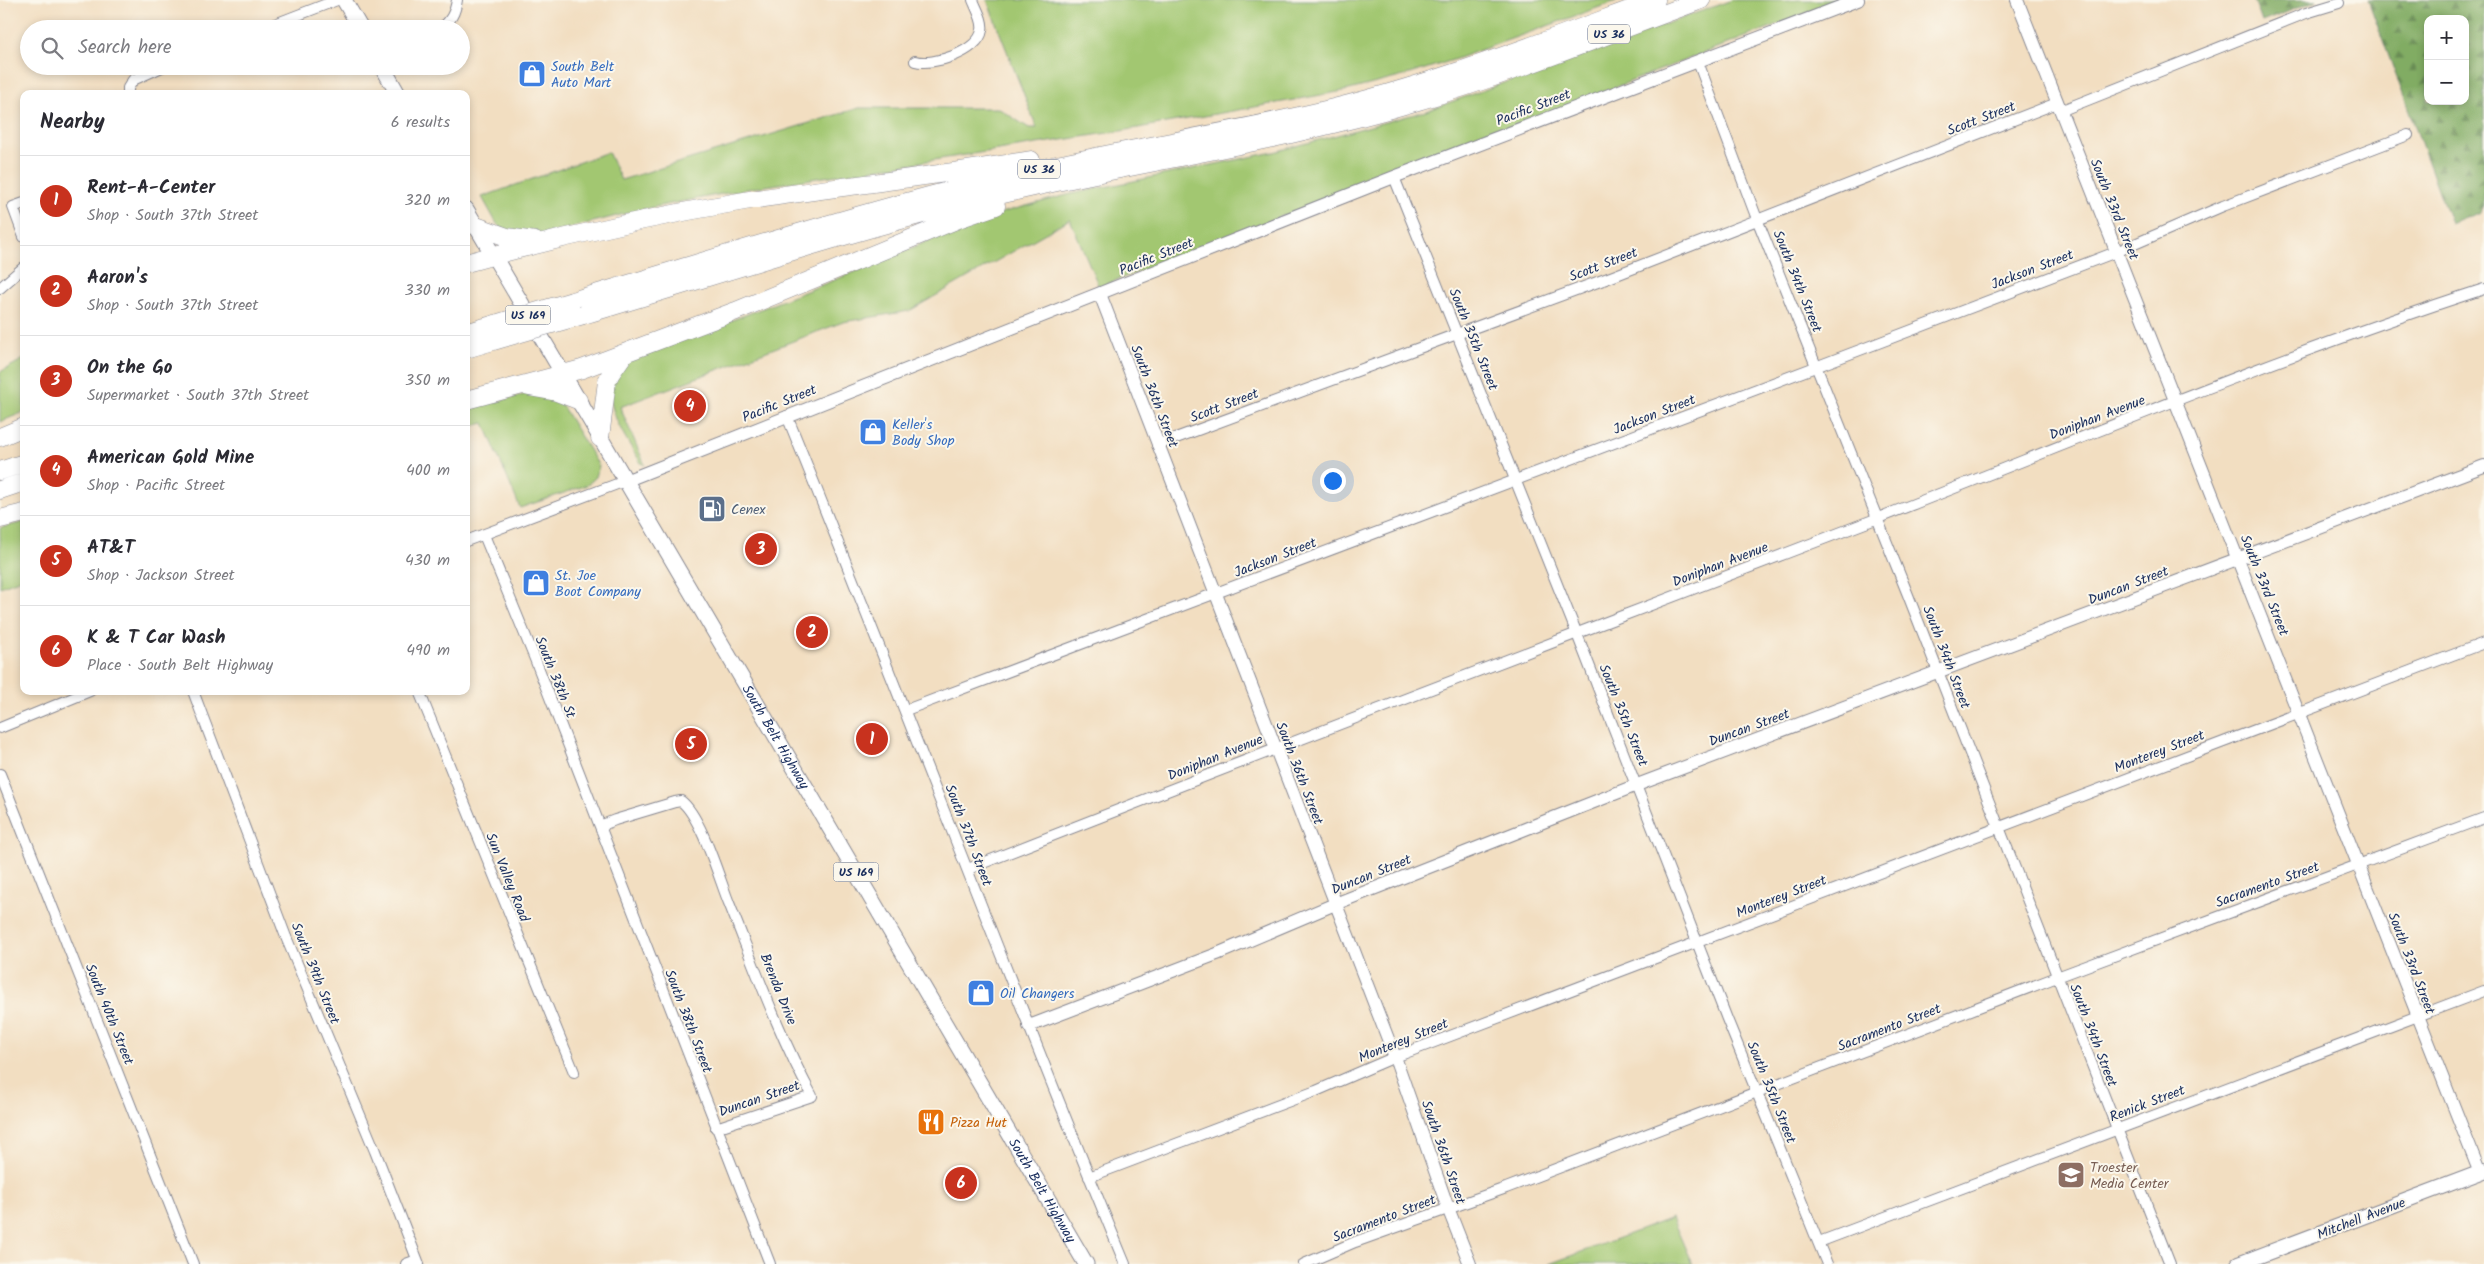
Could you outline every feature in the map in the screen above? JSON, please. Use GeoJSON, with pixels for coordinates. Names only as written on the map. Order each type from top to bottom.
{"type":"FeatureCollection","features":[{"type":"Feature","properties":{"kind":"highway","name":"US 36"},"geometry":{"type":"LineString","coordinates":[[470,346],[489,334],[572,301],[911,201],[994,179],[1317,112],[1414,86],[1510,54],[1656,0]]}},
{"type":"Feature","properties":{"kind":"highway","name":"US 36"},"geometry":{"type":"LineString","coordinates":[[470,332],[489,334],[583,315],[915,216],[1090,174],[1328,126],[1416,102],[1517,68],[1701,0]]}},
{"type":"Feature","properties":{"kind":"highway"},"geometry":{"type":"LineString","coordinates":[[470,263],[546,241],[749,200],[1008,164],[1086,150],[1143,148]]}},
{"type":"Feature","properties":{"kind":"highway"},"geometry":{"type":"LineString","coordinates":[[470,399],[563,375],[625,353],[736,311],[961,218],[1090,174]]}},
{"type":"Feature","properties":{"kind":"highway"},"geometry":{"type":"LineString","coordinates":[[476,226],[516,239],[546,241]]}},
{"type":"Feature","properties":{"kind":"highway"},"geometry":{"type":"LineString","coordinates":[[600,438],[607,382],[625,353]]}},
{"type":"Feature","properties":{"kind":"highway"},"geometry":{"type":"LineString","coordinates":[[521,386],[558,392],[578,400]]}},
{"type":"Feature","properties":{"kind":"highway"},"geometry":{"type":"LineString","coordinates":[[0,437],[20,429]]}},
{"type":"Feature","properties":{"kind":"highway"},"geometry":{"type":"LineString","coordinates":[[0,471],[20,465]]}},
{"type":"Feature","properties":{"kind":"highway"},"geometry":{"type":"LineString","coordinates":[[0,490],[20,483]]}},
{"type":"Feature","properties":{"kind":"highway"},"geometry":{"type":"LineString","coordinates":[[0,519],[20,514]]}},
{"type":"Feature","properties":{"kind":"main road"},"geometry":{"type":"LineString","coordinates":[[344,0],[356,20]]}},
{"type":"Feature","properties":{"kind":"main road"},"geometry":{"type":"LineString","coordinates":[[389,75],[396,90]]}},
{"type":"Feature","properties":{"kind":"main road","name":"South Belt Highway"},"geometry":{"type":"LineString","coordinates":[[470,216],[1086,1264]]}},
{"type":"Feature","properties":{"kind":"main road","name":"Mitchell Avenue"},"geometry":{"type":"LineString","coordinates":[[2238,1264],[2483,1176]]}},
{"type":"Feature","properties":{"kind":"street"},"geometry":{"type":"LineString","coordinates":[[285,20],[337,0]]}},
{"type":"Feature","properties":{"kind":"street"},"geometry":{"type":"LineString","coordinates":[[450,20],[455,12],[457,0]]}},
{"type":"Feature","properties":{"kind":"street"},"geometry":{"type":"LineString","coordinates":[[915,61],[925,64],[938,62],[975,44],[982,33],[983,27],[973,0]]}},
{"type":"Feature","properties":{"kind":"street","name":"Pacific Street"},"geometry":{"type":"LineString","coordinates":[[470,540],[625,481],[1394,177],[1858,0]]}},
{"type":"Feature","properties":{"kind":"street","name":"South 33rd Street"},"geometry":{"type":"LineString","coordinates":[[2017,0],[2300,712],[2417,1015],[2483,1176]]}},
{"type":"Feature","properties":{"kind":"street","name":"Scott Street"},"geometry":{"type":"LineString","coordinates":[[1157,445],[1456,332],[1611,276],[2306,12],[2339,3]]}},
{"type":"Feature","properties":{"kind":"street","name":"South 34th Street"},"geometry":{"type":"LineString","coordinates":[[1698,62],[1757,219],[1818,366],[2170,1264]]}},
{"type":"Feature","properties":{"kind":"street"},"geometry":{"type":"LineString","coordinates":[[128,90],[133,80],[144,75]]}},
{"type":"Feature","properties":{"kind":"street","name":"Jackson Street"},"geometry":{"type":"LineString","coordinates":[[906,710],[2116,252],[2223,206],[2408,135]]}},
{"type":"Feature","properties":{"kind":"street","name":"South 35th Street"},"geometry":{"type":"LineString","coordinates":[[1394,177],[1827,1264]]}},
{"type":"Feature","properties":{"kind":"street"},"geometry":{"type":"LineString","coordinates":[[20,204],[13,207],[20,226]]}},
{"type":"Feature","properties":{"kind":"street"},"geometry":{"type":"LineString","coordinates":[[0,288],[20,270]]}},
{"type":"Feature","properties":{"kind":"street","name":"Doniphan Avenue"},"geometry":{"type":"LineString","coordinates":[[968,869],[1274,748],[1577,634],[2176,401],[2317,348],[2484,289]]}},
{"type":"Feature","properties":{"kind":"street","name":"South 36th Street"},"geometry":{"type":"LineString","coordinates":[[1100,294],[1394,1057],[1470,1264]]}},
{"type":"Feature","properties":{"kind":"street","name":"South 37th Street"},"geometry":{"type":"LineString","coordinates":[[787,416],[906,710],[1028,1026],[1125,1264]]}},
{"type":"Feature","properties":{"kind":"street","name":"Duncan Street"},"geometry":{"type":"LineString","coordinates":[[1028,1026],[1217,954],[1334,904],[1637,786],[2484,466]]}},
{"type":"Feature","properties":{"kind":"street","name":"South 38th St"},"geometry":{"type":"LineString","coordinates":[[484,535],[601,830]]}},
{"type":"Feature","properties":{"kind":"street","name":"Monterey Street"},"geometry":{"type":"LineString","coordinates":[[1089,1177],[1316,1091],[1394,1057],[2484,643]]}},
{"type":"Feature","properties":{"kind":"street"},"geometry":{"type":"LineString","coordinates":[[0,728],[80,695]]}},
{"type":"Feature","properties":{"kind":"street","name":"South 39th Street"},"geometry":{"type":"LineString","coordinates":[[195,695],[286,937],[375,1151],[418,1262]]}},
{"type":"Feature","properties":{"kind":"street","name":"Sun Valley Road"},"geometry":{"type":"LineString","coordinates":[[421,695],[574,1072]]}},
{"type":"Feature","properties":{"kind":"street","name":"South 40th Street"},"geometry":{"type":"LineString","coordinates":[[0,774],[192,1264]]}},
{"type":"Feature","properties":{"kind":"street","name":"Brenda Drive"},"geometry":{"type":"LineString","coordinates":[[601,830],[605,824],[681,801],[688,806],[697,822],[792,1058],[812,1096]]}},
{"type":"Feature","properties":{"kind":"street","name":"Sacramento Street"},"geometry":{"type":"LineString","coordinates":[[1304,1264],[2057,977],[2484,818]]}},
{"type":"Feature","properties":{"kind":"street","name":"South 38th Street"},"geometry":{"type":"LineString","coordinates":[[601,830],[770,1264]]}},
{"type":"Feature","properties":{"kind":"street","name":"Renick Street"},"geometry":{"type":"LineString","coordinates":[[1819,1242],[2484,990]]}},
{"type":"Feature","properties":{"kind":"street","name":"Duncan Street"},"geometry":{"type":"LineString","coordinates":[[716,1128],[812,1096]]}},
{"type":"Feature","properties":{"kind":"street"},"geometry":{"type":"LineString","coordinates":[[406,1264],[418,1262]]}},
{"type":"Feature","properties":{"kind":"green space"},"geometry":{"type":"Polygon","coordinates":[[[987,0],[1619,0],[1453,60],[1400,77],[1349,90],[1127,130],[753,188],[644,209],[542,235],[506,232],[497,224],[482,197],[608,152],[621,180],[859,108],[998,108],[1029,128],[1037,128],[987,0]]]}},
{"type":"Feature","properties":{"kind":"green space"},"geometry":{"type":"Polygon","coordinates":[[[1732,0],[1841,0],[1099,287],[1070,219],[909,311],[843,322],[620,407],[645,465],[641,463],[617,422],[611,399],[611,388],[615,375],[630,360],[855,272],[975,221],[1071,194],[1274,152],[1426,111],[1732,0]]]}},
{"type":"Feature","properties":{"kind":"green space"},"geometry":{"type":"Polygon","coordinates":[[[2254,0],[2317,0],[2262,22],[2254,0]]]}},
{"type":"Feature","properties":{"kind":"green space"},"geometry":{"type":"Polygon","coordinates":[[[2368,0],[2484,0],[2484,205],[2481,212],[2451,224],[2368,0]]]}},
{"type":"Feature","properties":{"kind":"green space"},"geometry":{"type":"Polygon","coordinates":[[[20,361],[20,414],[0,422],[0,372],[20,361]]]}},
{"type":"Feature","properties":{"kind":"green space"},"geometry":{"type":"Polygon","coordinates":[[[527,394],[558,399],[599,466],[596,477],[587,485],[520,508],[484,423],[470,427],[470,408],[527,394]]]}},
{"type":"Feature","properties":{"kind":"green space"},"geometry":{"type":"Polygon","coordinates":[[[20,523],[20,580],[0,587],[0,528],[20,523]]]}},
{"type":"Feature","properties":{"kind":"green space"},"geometry":{"type":"Polygon","coordinates":[[[1672,1218],[1692,1264],[1549,1264],[1672,1218]]]}},
{"type":"Feature","properties":{"kind":"place","name":"South Belt Auto Mart"},"geometry":{"type":"Point","coordinates":[532,74]}},
{"type":"Feature","properties":{"kind":"place","name":"American Gold Mine"},"geometry":{"type":"Point","coordinates":[690,406]}},
{"type":"Feature","properties":{"kind":"place","name":"Keller's Body Shop"},"geometry":{"type":"Point","coordinates":[873,432]}},
{"type":"Feature","properties":{"kind":"place","name":"Cenex"},"geometry":{"type":"Point","coordinates":[712,509]}},
{"type":"Feature","properties":{"kind":"place","name":"On the Go"},"geometry":{"type":"Point","coordinates":[761,549]}},
{"type":"Feature","properties":{"kind":"place","name":"St. Joe Boot Company"},"geometry":{"type":"Point","coordinates":[536,583]}},
{"type":"Feature","properties":{"kind":"place","name":"Aaron's"},"geometry":{"type":"Point","coordinates":[812,632]}},
{"type":"Feature","properties":{"kind":"place","name":"Rent-A-Center"},"geometry":{"type":"Point","coordinates":[872,739]}},
{"type":"Feature","properties":{"kind":"place","name":"AT&T"},"geometry":{"type":"Point","coordinates":[691,744]}},
{"type":"Feature","properties":{"kind":"place","name":"Oil Changers"},"geometry":{"type":"Point","coordinates":[981,993]}},
{"type":"Feature","properties":{"kind":"place","name":"Pizza Hut"},"geometry":{"type":"Point","coordinates":[931,1122]}},
{"type":"Feature","properties":{"kind":"place","name":"Troester Media Center"},"geometry":{"type":"Point","coordinates":[2071,1175]}},
{"type":"Feature","properties":{"kind":"place","name":"K & T Car Wash"},"geometry":{"type":"Point","coordinates":[961,1183]}}]}
